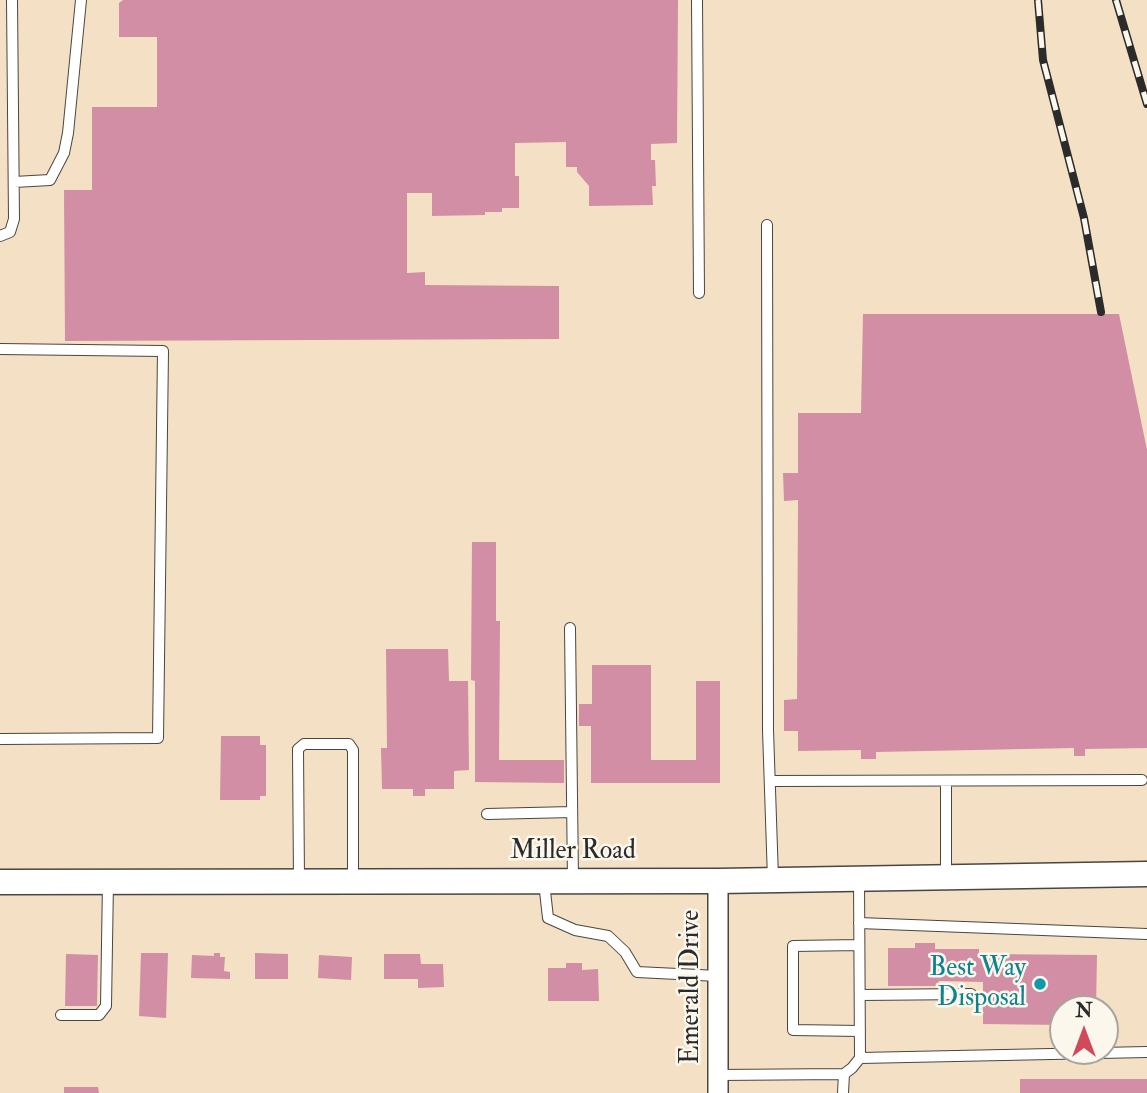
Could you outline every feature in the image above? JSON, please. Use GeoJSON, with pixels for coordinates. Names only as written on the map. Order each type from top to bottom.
{"type":"FeatureCollection","features":[{"type":"Feature","properties":{"kind":"street","name":"Miller Road"},"geometry":{"type":"LineString","coordinates":[[0,882],[718,881],[1147,874]]}},
{"type":"Feature","properties":{"kind":"street","name":"Emerald Drive"},"geometry":{"type":"LineString","coordinates":[[718,881],[718,1084]]}},
{"type":"Feature","properties":{"kind":"lane"},"geometry":{"type":"LineString","coordinates":[[0,236],[10,232],[14,219],[12,0]]}},
{"type":"Feature","properties":{"kind":"lane"},"geometry":{"type":"LineString","coordinates":[[14,182],[50,180],[64,153],[81,0]]}},
{"type":"Feature","properties":{"kind":"lane"},"geometry":{"type":"LineString","coordinates":[[697,0],[699,293]]}},
{"type":"Feature","properties":{"kind":"lane"},"geometry":{"type":"LineString","coordinates":[[767,225],[773,880]]}},
{"type":"Feature","properties":{"kind":"lane"},"geometry":{"type":"LineString","coordinates":[[0,349],[163,351],[158,738],[0,739]]}},
{"type":"Feature","properties":{"kind":"lane"},"geometry":{"type":"LineString","coordinates":[[570,628],[572,881]]}},
{"type":"Feature","properties":{"kind":"lane"},"geometry":{"type":"LineString","coordinates":[[299,882],[298,749],[304,744],[349,744],[354,750],[354,882]]}},
{"type":"Feature","properties":{"kind":"lane"},"geometry":{"type":"LineString","coordinates":[[770,781],[1142,780]]}},
{"type":"Feature","properties":{"kind":"lane"},"geometry":{"type":"LineString","coordinates":[[946,781],[946,877]]}},
{"type":"Feature","properties":{"kind":"lane"},"geometry":{"type":"LineString","coordinates":[[487,814],[572,813]]}},
{"type":"Feature","properties":{"kind":"lane"},"geometry":{"type":"LineString","coordinates":[[718,1084],[844,1074],[860,1058],[859,878]]}},
{"type":"Feature","properties":{"kind":"lane"},"geometry":{"type":"LineString","coordinates":[[544,881],[548,918],[575,930],[608,936],[625,952],[637,972],[718,976]]}},
{"type":"Feature","properties":{"kind":"lane"},"geometry":{"type":"LineString","coordinates":[[61,1015],[99,1015],[106,1006],[107,882]]}},
{"type":"Feature","properties":{"kind":"lane"},"geometry":{"type":"LineString","coordinates":[[859,923],[1147,934]]}},
{"type":"Feature","properties":{"kind":"lane"},"geometry":{"type":"LineString","coordinates":[[859,945],[793,946],[793,1030],[860,1031]]}},
{"type":"Feature","properties":{"kind":"lane"},"geometry":{"type":"LineString","coordinates":[[860,995],[971,994]]}},
{"type":"Feature","properties":{"kind":"lane"},"geometry":{"type":"LineString","coordinates":[[860,1058],[1147,1052]]}},
{"type":"Feature","properties":{"kind":"lane"},"geometry":{"type":"LineString","coordinates":[[843,1093],[844,1074]]}},
{"type":"Feature","properties":{"kind":"building"},"geometry":{"type":"Polygon","coordinates":[[[123,0],[678,0],[677,143],[651,144],[656,186],[652,186],[653,205],[589,206],[589,186],[577,172],[577,167],[566,167],[566,142],[515,143],[519,208],[502,208],[502,212],[485,212],[485,215],[432,216],[432,193],[407,193],[407,273],[425,272],[425,285],[559,286],[559,339],[65,341],[64,190],[92,190],[92,107],[157,107],[157,37],[119,37],[119,3],[123,0]]]}},
{"type":"Feature","properties":{"kind":"building"},"geometry":{"type":"Polygon","coordinates":[[[863,314],[1119,314],[1147,450],[1147,748],[1085,749],[1085,756],[1074,756],[1074,748],[876,752],[876,759],[861,759],[861,750],[798,751],[798,731],[784,731],[784,700],[797,699],[798,500],[784,501],[783,473],[798,473],[798,413],[861,413],[863,314]]]}},
{"type":"Feature","properties":{"kind":"building"},"geometry":{"type":"Polygon","coordinates":[[[472,542],[496,542],[496,621],[500,621],[499,760],[564,760],[564,783],[475,782],[475,681],[471,680],[472,542]]]}},
{"type":"Feature","properties":{"kind":"building"},"geometry":{"type":"Polygon","coordinates":[[[386,649],[448,649],[449,681],[468,681],[469,770],[454,771],[454,789],[425,789],[425,796],[413,796],[413,789],[382,789],[381,748],[387,748],[386,649]]]}},
{"type":"Feature","properties":{"kind":"building"},"geometry":{"type":"Polygon","coordinates":[[[592,665],[651,665],[651,760],[696,760],[696,681],[720,681],[720,783],[591,783],[591,726],[579,726],[579,704],[592,704],[592,665]]]}},
{"type":"Feature","properties":{"kind":"building"},"geometry":{"type":"Polygon","coordinates":[[[221,736],[260,736],[260,745],[266,745],[266,796],[260,796],[260,800],[220,800],[221,736]]]}},
{"type":"Feature","properties":{"kind":"building","name":"Best Way Disposal"},"geometry":{"type":"Polygon","coordinates":[[[915,943],[935,943],[935,949],[979,949],[979,954],[1097,955],[1096,995],[1049,995],[1049,1025],[983,1024],[983,982],[939,981],[939,986],[888,986],[888,948],[915,948],[915,943]]]}},
{"type":"Feature","properties":{"kind":"building"},"geometry":{"type":"Polygon","coordinates":[[[141,953],[168,953],[166,1018],[139,1016],[141,953]]]}},
{"type":"Feature","properties":{"kind":"building"},"geometry":{"type":"Polygon","coordinates":[[[214,953],[225,957],[224,971],[230,972],[230,979],[191,978],[192,955],[214,956],[214,953]]]}},
{"type":"Feature","properties":{"kind":"building"},"geometry":{"type":"Polygon","coordinates":[[[255,953],[288,954],[288,979],[255,979],[255,953]]]}},
{"type":"Feature","properties":{"kind":"building"},"geometry":{"type":"Polygon","coordinates":[[[66,954],[98,955],[97,1006],[65,1006],[66,954]]]}},
{"type":"Feature","properties":{"kind":"building"},"geometry":{"type":"Polygon","coordinates":[[[384,954],[420,954],[421,964],[443,964],[444,987],[418,988],[418,979],[384,979],[384,954]]]}},
{"type":"Feature","properties":{"kind":"building"},"geometry":{"type":"Polygon","coordinates":[[[319,955],[352,957],[351,980],[318,978],[319,955]]]}},
{"type":"Feature","properties":{"kind":"building"},"geometry":{"type":"Polygon","coordinates":[[[566,963],[582,963],[582,970],[598,969],[599,1001],[548,1001],[548,968],[566,968],[566,963]]]}},
{"type":"Feature","properties":{"kind":"building"},"geometry":{"type":"Polygon","coordinates":[[[1020,1079],[1147,1079],[1147,1093],[1020,1093],[1020,1079]]]}},
{"type":"Feature","properties":{"kind":"building"},"geometry":{"type":"Polygon","coordinates":[[[64,1087],[98,1087],[99,1093],[64,1093],[64,1087]]]}},
{"type":"Feature","properties":{"kind":"railway"},"geometry":{"type":"LineString","coordinates":[[1038,0],[1043,60],[1084,218],[1101,312]]}},
{"type":"Feature","properties":{"kind":"railway"},"geometry":{"type":"LineString","coordinates":[[1116,0],[1147,104]]}},
{"type":"Feature","properties":{"kind":"place","name":"Best Way Disposal"},"geometry":{"type":"Point","coordinates":[1040,984]}}]}
